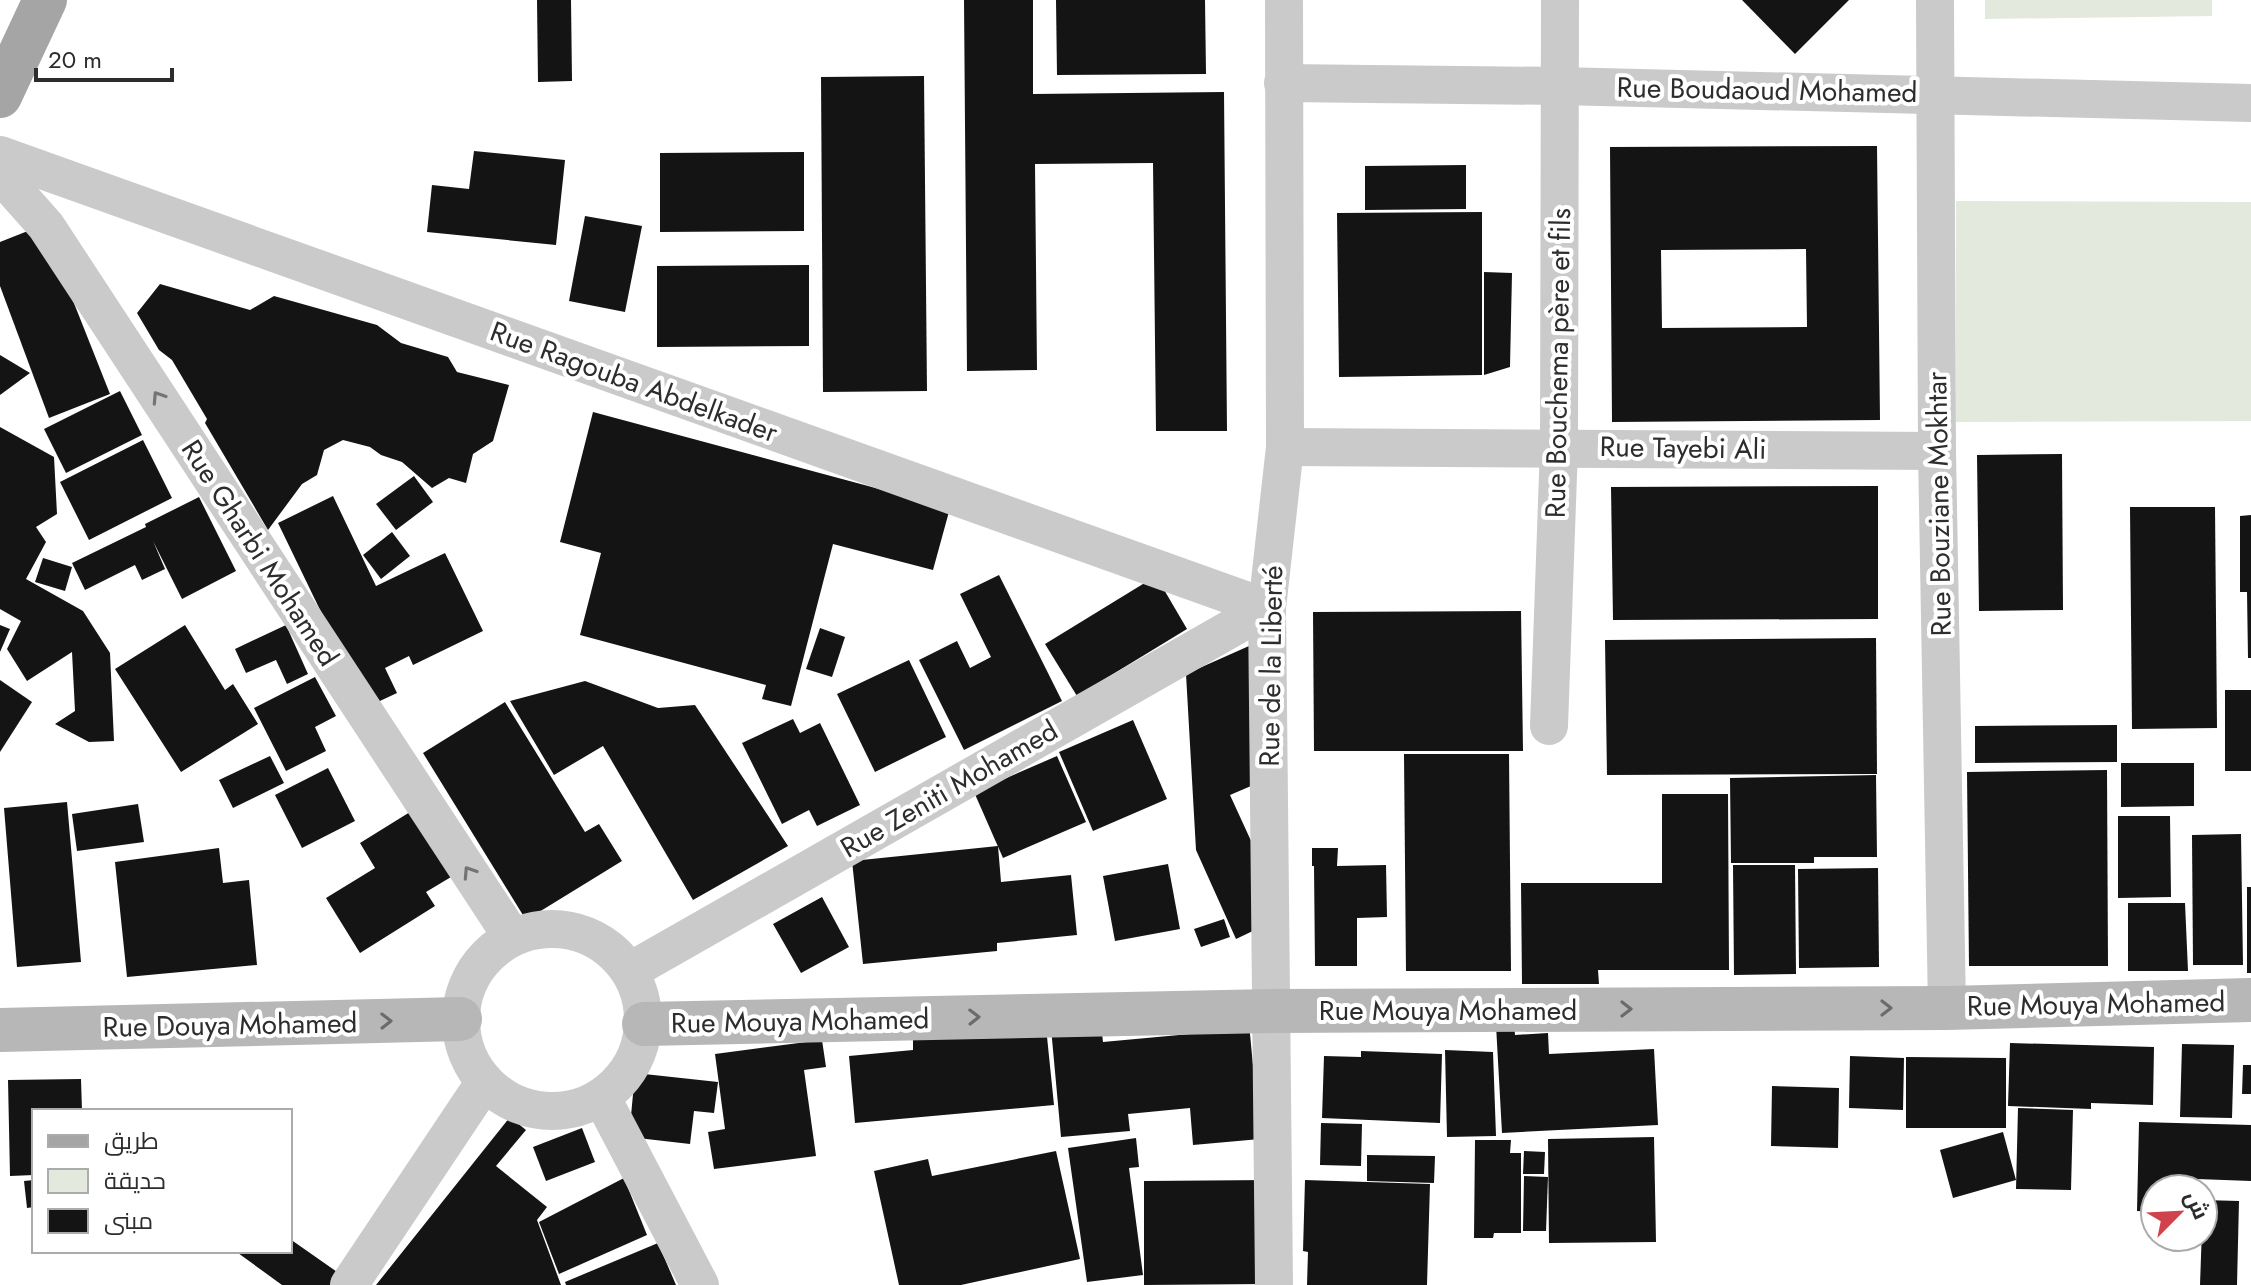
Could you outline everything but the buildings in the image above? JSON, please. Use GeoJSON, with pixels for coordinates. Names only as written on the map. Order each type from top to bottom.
{"type":"FeatureCollection","features":[{"type":"Feature","properties":{"kind":"main road"},"geometry":{"type":"LineString","coordinates":[[0,96],[45,0]]}},
{"type":"Feature","properties":{"kind":"street","name":"Rue de la Liberté"},"geometry":{"type":"LineString","coordinates":[[1274,1285],[1267,608],[1285,447],[1284,0]]}},
{"type":"Feature","properties":{"kind":"street","name":"Rue Bouchema père et fils"},"geometry":{"type":"LineString","coordinates":[[1549,726],[1559,447],[1560,0]]}},
{"type":"Feature","properties":{"kind":"street","name":"Rue Bouziane Mokhtar"},"geometry":{"type":"LineString","coordinates":[[1935,0],[1937,451],[1947,1008]]}},
{"type":"Feature","properties":{"kind":"street","name":"Rue Boudaoud Mohamed"},"geometry":{"type":"LineString","coordinates":[[1283,83],[1560,86],[2251,103]]}},
{"type":"Feature","properties":{"kind":"street","name":"Rue Ragouba Abdelkader"},"geometry":{"type":"LineString","coordinates":[[0,155],[1267,608]]}},
{"type":"Feature","properties":{"kind":"street","name":"Rue Gharbi Mohamed"},"geometry":{"type":"LineString","coordinates":[[0,174],[46,226],[512,937]]}},
{"type":"Feature","properties":{"kind":"street","name":"Rue Tayebi Ali"},"geometry":{"type":"LineString","coordinates":[[1285,447],[1937,451]]}},
{"type":"Feature","properties":{"kind":"street","name":"Rue Zeniti Mohamed"},"geometry":{"type":"LineString","coordinates":[[630,971],[1267,608]]}},
{"type":"Feature","properties":{"kind":"street"},"geometry":{"type":"LineString","coordinates":[[540,929],[572,930],[608,947],[630,971],[640,992],[644,1024],[640,1051],[624,1079],[602,1098],[572,1111],[539,1112],[510,1102],[484,1083],[465,1051],[460,1019],[471,976],[485,956],[512,937],[540,929]]}},
{"type":"Feature","properties":{"kind":"street","name":"Rue Mouya Mohamed"},"geometry":{"type":"LineString","coordinates":[[644,1024],[1273,1011],[1947,1008],[2251,1000]]}},
{"type":"Feature","properties":{"kind":"street","name":"Rue Douya Mohamed"},"geometry":{"type":"LineString","coordinates":[[0,1030],[460,1019]]}},
{"type":"Feature","properties":{"kind":"street"},"geometry":{"type":"LineString","coordinates":[[349,1285],[484,1083]]}},
{"type":"Feature","properties":{"kind":"street"},"geometry":{"type":"LineString","coordinates":[[602,1098],[700,1285]]}},
{"type":"Feature","properties":{"kind":"green space"},"geometry":{"type":"Polygon","coordinates":[[[1985,0],[2212,0],[2212,16],[1985,19],[1985,0]]]}},
{"type":"Feature","properties":{"kind":"green space"},"geometry":{"type":"Polygon","coordinates":[[[1956,201],[2251,202],[2251,421],[1956,422],[1956,201]]]}}]}
